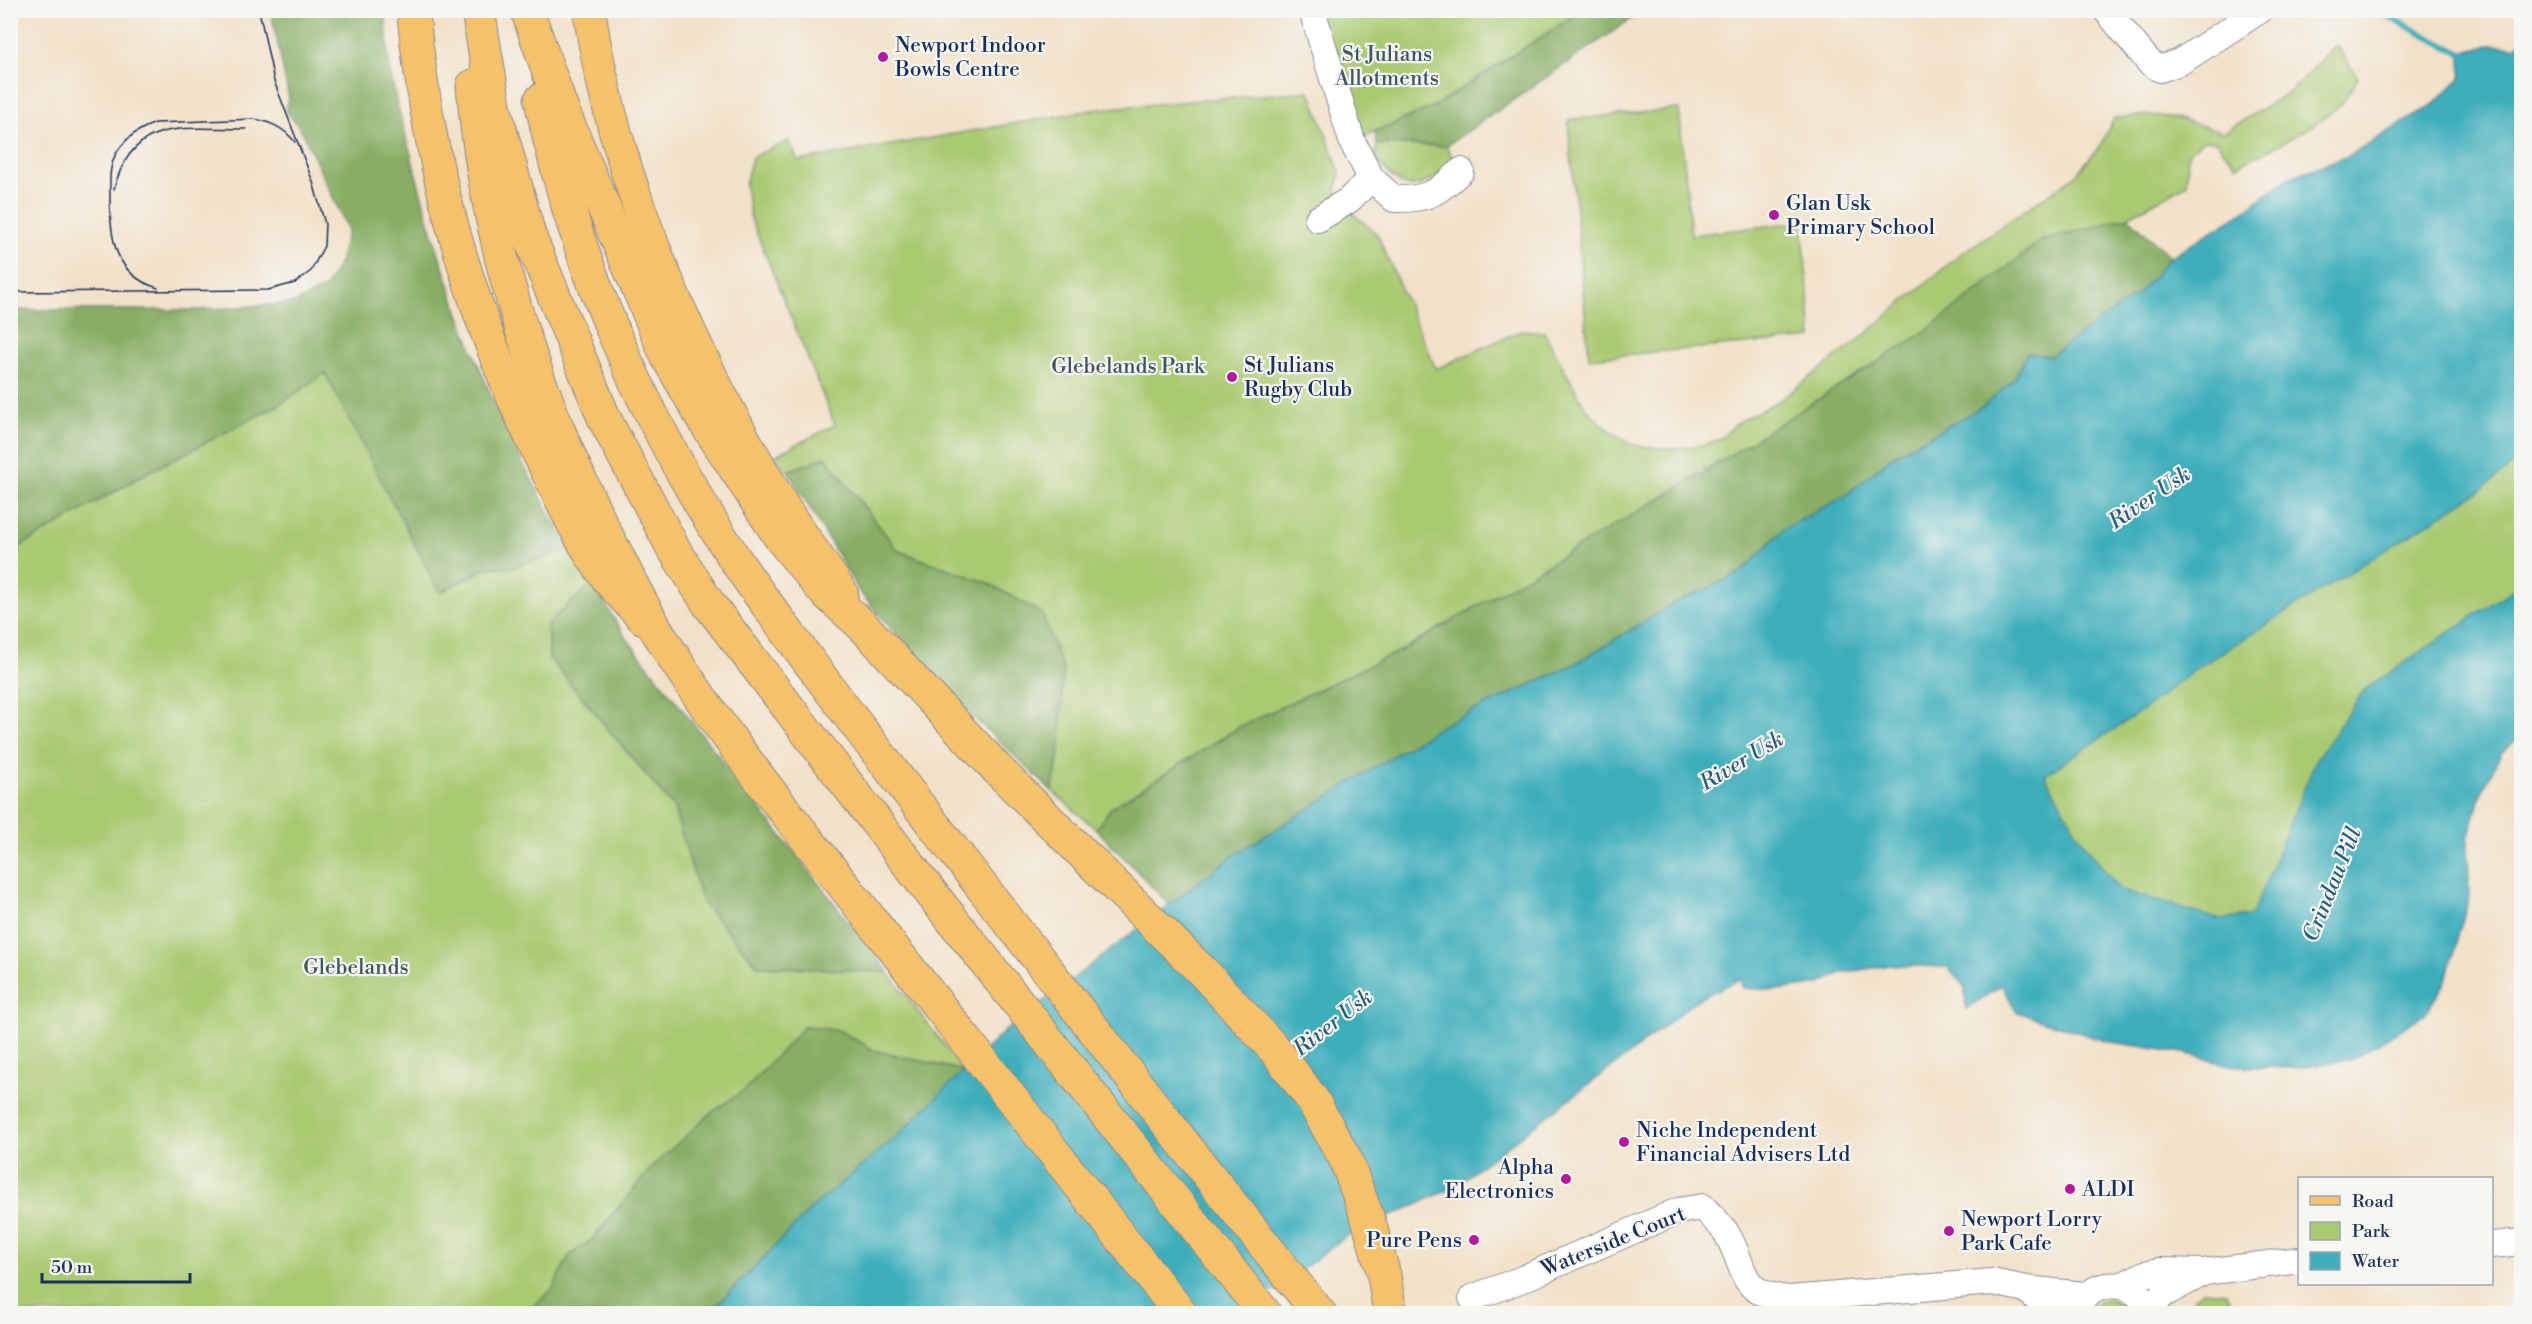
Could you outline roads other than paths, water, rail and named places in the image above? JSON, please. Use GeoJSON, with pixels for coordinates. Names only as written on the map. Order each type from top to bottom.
{"type":"FeatureCollection","features":[{"type":"Feature","properties":{"kind":"highway"},"geometry":{"type":"LineString","coordinates":[[470,10],[470,52],[481,162],[497,246],[517,318],[545,401],[572,465],[662,639],[745,759],[1181,1314]]}},
{"type":"Feature","properties":{"kind":"highway"},"geometry":{"type":"LineString","coordinates":[[478,10],[495,111],[529,235],[605,420],[651,509],[708,603],[920,879],[1265,1314]]}},
{"type":"Feature","properties":{"kind":"highway"},"geometry":{"type":"LineString","coordinates":[[525,10],[561,107],[667,356],[703,419],[780,537],[823,590],[863,626],[998,770],[1205,974],[1277,1052],[1312,1099],[1346,1160],[1365,1211],[1384,1275],[1390,1314]]}},
{"type":"Feature","properties":{"kind":"highway"},"geometry":{"type":"LineString","coordinates":[[525,10],[546,125],[566,206],[606,311],[640,390],[690,485],[733,558],[832,694],[956,854],[1222,1194],[1320,1314]]}},
{"type":"Feature","properties":{"kind":"main road"},"geometry":{"type":"LineString","coordinates":[[413,10],[421,82],[444,193],[480,316],[511,397],[582,541],[609,581],[662,639]]}},
{"type":"Feature","properties":{"kind":"main road"},"geometry":{"type":"LineString","coordinates":[[590,17],[624,164],[655,252],[734,418],[786,511],[863,626]]}},
{"type":"Feature","properties":{"kind":"street"},"geometry":{"type":"LineString","coordinates":[[1312,10],[1345,120],[1371,178],[1394,199],[1411,199],[1438,192],[1461,171]]}},
{"type":"Feature","properties":{"kind":"street"},"geometry":{"type":"LineString","coordinates":[[2106,10],[2149,62],[2160,69],[2180,62],[2260,10]]}},
{"type":"Feature","properties":{"kind":"street"},"geometry":{"type":"LineString","coordinates":[[1318,219],[1349,200],[1371,178]]}},
{"type":"Feature","properties":{"kind":"street","name":"Waterside Court"},"geometry":{"type":"LineString","coordinates":[[1472,1298],[1520,1280],[1677,1211],[1703,1207],[1725,1232],[1748,1283],[1767,1297],[1853,1303]]}},
{"type":"Feature","properties":{"kind":"street"},"geometry":{"type":"LineString","coordinates":[[2493,1245],[2522,1242]]}},
{"type":"Feature","properties":{"kind":"street"},"geometry":{"type":"LineString","coordinates":[[2121,1286],[2159,1270],[2204,1272],[2298,1260]]}},
{"type":"Feature","properties":{"kind":"street"},"geometry":{"type":"LineString","coordinates":[[1853,1303],[1992,1282],[2078,1304],[2102,1286],[2121,1286],[2139,1294],[2151,1312],[2162,1295],[2204,1272]]}},
{"type":"Feature","properties":{"kind":"street"},"geometry":{"type":"LineString","coordinates":[[2026,1289],[2054,1314]]}},
{"type":"Feature","properties":{"kind":"water"},"geometry":{"type":"Polygon","coordinates":[[[2521,42],[2521,459],[2477,493],[2200,666],[2143,710],[2045,775],[2080,838],[2119,889],[2221,920],[2252,915],[2316,760],[2364,690],[2521,584],[2521,736],[2501,753],[2481,794],[2468,838],[2469,897],[2445,983],[2425,1014],[2352,1059],[2298,1068],[2233,1066],[2185,1053],[2105,1041],[2017,1012],[2002,985],[1966,1009],[1965,987],[1948,967],[1890,965],[1841,973],[1820,984],[1777,990],[1743,988],[1740,979],[1696,1000],[1628,1055],[1450,1189],[1345,1237],[1244,1313],[709,1314],[815,1205],[894,1139],[1005,1031],[1231,857],[1445,724],[1573,665],[1675,603],[1741,573],[1784,529],[1845,496],[1892,457],[1984,406],[2015,378],[2027,353],[2050,356],[2138,294],[2170,257],[2242,213],[2288,178],[2348,156],[2433,105],[2461,78],[2461,53],[2491,45],[2514,47],[2521,42]]]}},
{"type":"Feature","properties":{"kind":"waterway"},"geometry":{"type":"LineString","coordinates":[[2375,10],[2468,57]]}},
{"type":"Feature","properties":{"kind":"tram line"},"geometry":{"type":"LineString","coordinates":[[10,292],[268,290],[295,283],[311,271],[324,246],[325,224],[313,182],[274,81],[259,10]]}},
{"type":"Feature","properties":{"kind":"tram line"},"geometry":{"type":"LineString","coordinates":[[158,288],[143,282],[132,274],[123,264],[114,241],[110,213],[110,173],[115,155],[126,140],[156,123],[254,119],[277,126],[295,142]]}},
{"type":"Feature","properties":{"kind":"tram line"},"geometry":{"type":"LineString","coordinates":[[114,189],[123,165],[134,149],[148,138],[182,129],[246,129]]}},
{"type":"Feature","properties":{"kind":"place","name":"Newport Indoor Bowls Centre"},"geometry":{"type":"Point","coordinates":[883,57]}},
{"type":"Feature","properties":{"kind":"place","name":"Glan Usk Primary School"},"geometry":{"type":"Point","coordinates":[1774,215]}},
{"type":"Feature","properties":{"kind":"place","name":"St Julians Rugby Club"},"geometry":{"type":"Point","coordinates":[1232,377]}},
{"type":"Feature","properties":{"kind":"place","name":"Niche Independent Financial Advisers Ltd"},"geometry":{"type":"Point","coordinates":[1624,1142]}},
{"type":"Feature","properties":{"kind":"place","name":"Alpha Electronics"},"geometry":{"type":"Point","coordinates":[1566,1179]}},
{"type":"Feature","properties":{"kind":"place","name":"ALDI"},"geometry":{"type":"Point","coordinates":[2070,1189]}},
{"type":"Feature","properties":{"kind":"place","name":"Newport Lorry Park Cafe"},"geometry":{"type":"Point","coordinates":[1949,1231]}},
{"type":"Feature","properties":{"kind":"place","name":"Pure Pens"},"geometry":{"type":"Point","coordinates":[1474,1240]}},
{"type":"Feature","properties":{"kind":"park label","name":"St Julians Allotments"},"geometry":{"type":"Point","coordinates":[1387,66]}},
{"type":"Feature","properties":{"kind":"park label","name":"Glebelands Park"},"geometry":{"type":"Point","coordinates":[1128,366]}},
{"type":"Feature","properties":{"kind":"park label","name":"Glebelands"},"geometry":{"type":"Point","coordinates":[356,967]}},
{"type":"Feature","properties":{"kind":"water label","name":"River Usk"},"geometry":{"type":"Point","coordinates":[2149,497]}},
{"type":"Feature","properties":{"kind":"water label","name":"River Usk"},"geometry":{"type":"Point","coordinates":[1741,760]}},
{"type":"Feature","properties":{"kind":"water label","name":"Crindau Pill"},"geometry":{"type":"Point","coordinates":[2331,884]}},
{"type":"Feature","properties":{"kind":"water label","name":"River Usk"},"geometry":{"type":"Point","coordinates":[1332,1022]}}]}
